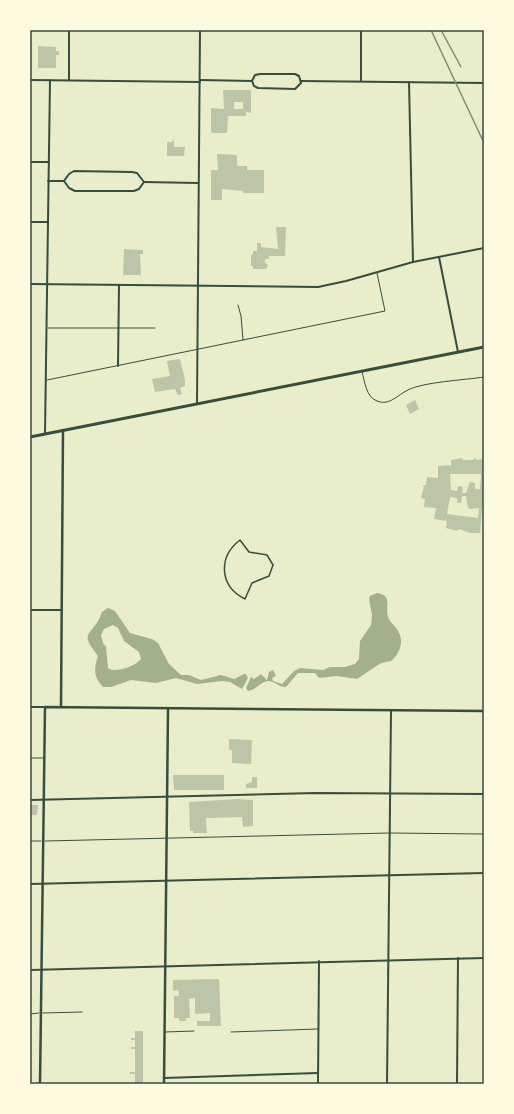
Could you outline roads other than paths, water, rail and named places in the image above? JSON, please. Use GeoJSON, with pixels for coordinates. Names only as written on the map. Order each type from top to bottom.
{"type":"FeatureCollection","features":[{"type":"Feature","properties":{"kind":"main road"},"geometry":{"type":"LineString","coordinates":[[30,437],[484,347]]}},
{"type":"Feature","properties":{"kind":"street"},"geometry":{"type":"LineString","coordinates":[[69,80],[70,30]]}},
{"type":"Feature","properties":{"kind":"street"},"geometry":{"type":"LineString","coordinates":[[197,404],[200,30]]}},
{"type":"Feature","properties":{"kind":"street"},"geometry":{"type":"LineString","coordinates":[[361,81],[362,30]]}},
{"type":"Feature","properties":{"kind":"street"},"geometry":{"type":"LineString","coordinates":[[260,74],[295,74],[299,76],[301,81],[300,86],[293,89],[258,88],[254,86],[252,81],[255,75],[260,74]]}},
{"type":"Feature","properties":{"kind":"street"},"geometry":{"type":"LineString","coordinates":[[30,80],[252,81]]}},
{"type":"Feature","properties":{"kind":"street"},"geometry":{"type":"LineString","coordinates":[[45,434],[50,80]]}},
{"type":"Feature","properties":{"kind":"street"},"geometry":{"type":"LineString","coordinates":[[301,81],[484,83]]}},
{"type":"Feature","properties":{"kind":"street"},"geometry":{"type":"LineString","coordinates":[[409,82],[412,262]]}},
{"type":"Feature","properties":{"kind":"street"},"geometry":{"type":"LineString","coordinates":[[30,162],[49,162]]}},
{"type":"Feature","properties":{"kind":"street"},"geometry":{"type":"LineString","coordinates":[[64,181],[69,174],[74,172],[132,172],[137,173],[144,182]]}},
{"type":"Feature","properties":{"kind":"street"},"geometry":{"type":"LineString","coordinates":[[48,181],[64,181]]}},
{"type":"Feature","properties":{"kind":"street"},"geometry":{"type":"LineString","coordinates":[[64,181],[69,188],[90,191],[134,191],[139,189],[144,182]]}},
{"type":"Feature","properties":{"kind":"street"},"geometry":{"type":"LineString","coordinates":[[144,182],[199,183]]}},
{"type":"Feature","properties":{"kind":"street"},"geometry":{"type":"LineString","coordinates":[[30,222],[48,222]]}},
{"type":"Feature","properties":{"kind":"street"},"geometry":{"type":"LineString","coordinates":[[30,284],[306,288],[336,284],[412,262],[484,248]]}},
{"type":"Feature","properties":{"kind":"street"},"geometry":{"type":"LineString","coordinates":[[439,257],[458,352]]}},
{"type":"Feature","properties":{"kind":"street"},"geometry":{"type":"LineString","coordinates":[[118,366],[119,285]]}},
{"type":"Feature","properties":{"kind":"street"},"geometry":{"type":"LineString","coordinates":[[61,707],[62,430]]}},
{"type":"Feature","properties":{"kind":"street"},"geometry":{"type":"LineString","coordinates":[[240,540],[249,552],[267,555],[273,565],[269,576],[252,583],[245,599],[232,590],[226,579],[224,569],[229,551],[240,540]]}},
{"type":"Feature","properties":{"kind":"street"},"geometry":{"type":"LineString","coordinates":[[30,610],[62,610]]}},
{"type":"Feature","properties":{"kind":"street"},"geometry":{"type":"LineString","coordinates":[[30,707],[484,711]]}},
{"type":"Feature","properties":{"kind":"street"},"geometry":{"type":"LineString","coordinates":[[40,1084],[45,707]]}},
{"type":"Feature","properties":{"kind":"street"},"geometry":{"type":"LineString","coordinates":[[164,1084],[168,708]]}},
{"type":"Feature","properties":{"kind":"street"},"geometry":{"type":"LineString","coordinates":[[387,1084],[391,710]]}},
{"type":"Feature","properties":{"kind":"street"},"geometry":{"type":"LineString","coordinates":[[30,800],[167,796],[390,793],[484,794]]}},
{"type":"Feature","properties":{"kind":"street"},"geometry":{"type":"LineString","coordinates":[[30,884],[484,873]]}},
{"type":"Feature","properties":{"kind":"street"},"geometry":{"type":"LineString","coordinates":[[456,1084],[458,958]]}},
{"type":"Feature","properties":{"kind":"street"},"geometry":{"type":"LineString","coordinates":[[30,970],[388,959],[484,958]]}},
{"type":"Feature","properties":{"kind":"street"},"geometry":{"type":"LineString","coordinates":[[318,1084],[319,961]]}},
{"type":"Feature","properties":{"kind":"street"},"geometry":{"type":"LineString","coordinates":[[164,1078],[318,1073]]}},
{"type":"Feature","properties":{"kind":"lane"},"geometry":{"type":"LineString","coordinates":[[46,380],[198,351],[243,340],[385,311],[377,272]]}},
{"type":"Feature","properties":{"kind":"lane"},"geometry":{"type":"LineString","coordinates":[[238,305],[241,316],[243,340]]}},
{"type":"Feature","properties":{"kind":"lane"},"geometry":{"type":"LineString","coordinates":[[47,328],[155,328]]}},
{"type":"Feature","properties":{"kind":"lane"},"geometry":{"type":"LineString","coordinates":[[362,372],[369,395],[372,398],[382,402],[392,400],[407,390],[419,386],[484,378]]}},
{"type":"Feature","properties":{"kind":"lane"},"geometry":{"type":"LineString","coordinates":[[30,758],[44,758]]}},
{"type":"Feature","properties":{"kind":"lane"},"geometry":{"type":"LineString","coordinates":[[30,841],[389,833],[484,834]]}},
{"type":"Feature","properties":{"kind":"lane"},"geometry":{"type":"LineString","coordinates":[[30,1014],[82,1012]]}},
{"type":"Feature","properties":{"kind":"lane"},"geometry":{"type":"LineString","coordinates":[[231,1032],[319,1029]]}},
{"type":"Feature","properties":{"kind":"lane"},"geometry":{"type":"LineString","coordinates":[[164,1032],[194,1031]]}},
{"type":"Feature","properties":{"kind":"railway"},"geometry":{"type":"LineString","coordinates":[[431,30],[484,143]]}},
{"type":"Feature","properties":{"kind":"railway"},"geometry":{"type":"LineString","coordinates":[[441,30],[461,67]]}}]}
